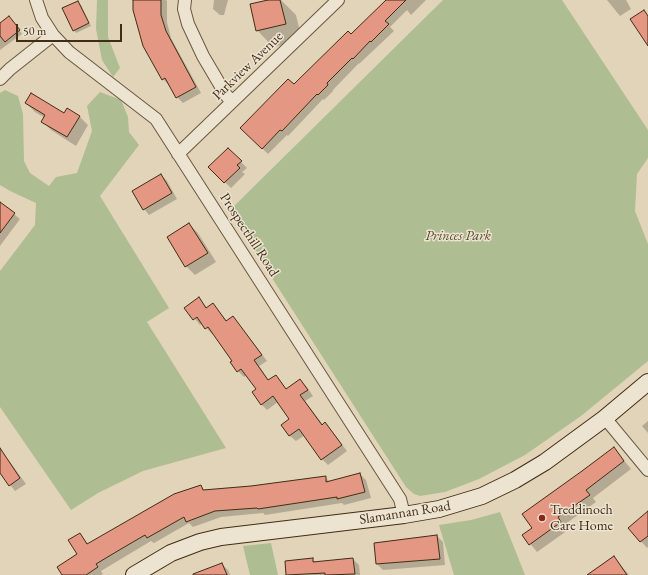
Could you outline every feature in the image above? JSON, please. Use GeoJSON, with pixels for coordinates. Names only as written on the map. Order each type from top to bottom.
{"type":"FeatureCollection","features":[{"type":"Feature","properties":{"kind":"main road","name":"Slamannan Road"},"geometry":{"type":"LineString","coordinates":[[134,575],[171,553],[200,542],[221,537],[404,515],[450,506],[482,496],[545,462],[605,418],[648,382]]}},
{"type":"Feature","properties":{"kind":"street","name":"Prospecthill Road"},"geometry":{"type":"LineString","coordinates":[[36,0],[42,18],[53,35],[69,52],[156,119],[400,499],[404,515]]}},
{"type":"Feature","properties":{"kind":"street"},"geometry":{"type":"LineString","coordinates":[[185,0],[184,9],[188,24],[202,56],[226,95],[232,102]]}},
{"type":"Feature","properties":{"kind":"street","name":"Parkview Avenue"},"geometry":{"type":"LineString","coordinates":[[178,154],[338,0]]}},
{"type":"Feature","properties":{"kind":"street"},"geometry":{"type":"LineString","coordinates":[[0,79],[10,69],[53,35]]}},
{"type":"Feature","properties":{"kind":"street"},"geometry":{"type":"LineString","coordinates":[[605,418],[648,470]]}},
{"type":"Feature","properties":{"kind":"green space"},"geometry":{"type":"Polygon","coordinates":[[[97,0],[108,0],[108,37],[120,68],[113,77],[102,60],[96,29],[97,0]]]}},
{"type":"Feature","properties":{"kind":"green space","name":"Princes Park"},"geometry":{"type":"Polygon","coordinates":[[[443,0],[562,0],[648,130],[648,158],[637,174],[635,211],[648,244],[648,361],[581,416],[525,455],[479,479],[445,492],[420,496],[414,494],[406,487],[229,211],[443,0]]]}},
{"type":"Feature","properties":{"kind":"green space"},"geometry":{"type":"Polygon","coordinates":[[[5,90],[18,96],[23,114],[24,161],[30,173],[49,186],[56,177],[77,173],[92,131],[87,106],[100,92],[121,100],[128,117],[129,132],[139,145],[100,196],[169,308],[147,322],[226,448],[143,471],[98,493],[71,510],[0,407],[0,271],[35,225],[36,203],[0,185],[0,93],[5,90]]]}},
{"type":"Feature","properties":{"kind":"green space"},"geometry":{"type":"Polygon","coordinates":[[[500,512],[525,575],[454,575],[439,525],[471,520],[500,512]]]}},
{"type":"Feature","properties":{"kind":"green space"},"geometry":{"type":"Polygon","coordinates":[[[271,543],[278,575],[250,575],[243,546],[271,543]]]}},
{"type":"Feature","properties":{"kind":"building"},"geometry":{"type":"Polygon","coordinates":[[[133,0],[161,0],[161,15],[166,31],[196,87],[176,98],[165,78],[162,80],[143,46],[133,10],[133,0]]]}},
{"type":"Feature","properties":{"kind":"building"},"geometry":{"type":"Polygon","coordinates":[[[268,0],[280,0],[286,24],[256,31],[250,4],[268,0]]]}},
{"type":"Feature","properties":{"kind":"building"},"geometry":{"type":"Polygon","coordinates":[[[386,0],[406,0],[385,21],[389,24],[353,59],[352,58],[327,83],[328,85],[262,149],[240,128],[288,79],[294,84],[348,31],[351,34],[386,0]]]}},
{"type":"Feature","properties":{"kind":"building"},"geometry":{"type":"Polygon","coordinates":[[[78,1],[89,23],[73,31],[62,8],[78,1]]]}},
{"type":"Feature","properties":{"kind":"building"},"geometry":{"type":"Polygon","coordinates":[[[644,10],[648,16],[648,46],[630,19],[644,10]]]}},
{"type":"Feature","properties":{"kind":"building"},"geometry":{"type":"Polygon","coordinates":[[[9,16],[20,30],[5,42],[0,36],[0,23],[9,16]]]}},
{"type":"Feature","properties":{"kind":"building"},"geometry":{"type":"Polygon","coordinates":[[[31,93],[64,113],[67,108],[80,116],[67,137],[41,122],[45,115],[25,103],[31,93]]]}},
{"type":"Feature","properties":{"kind":"building"},"geometry":{"type":"Polygon","coordinates":[[[228,148],[242,161],[237,165],[240,168],[224,183],[208,167],[228,148]]]}},
{"type":"Feature","properties":{"kind":"building"},"geometry":{"type":"Polygon","coordinates":[[[161,174],[172,193],[143,210],[132,191],[161,174]]]}},
{"type":"Feature","properties":{"kind":"building"},"geometry":{"type":"Polygon","coordinates":[[[0,202],[15,213],[0,233],[0,202]]]}},
{"type":"Feature","properties":{"kind":"building"},"geometry":{"type":"Polygon","coordinates":[[[189,223],[208,253],[185,267],[167,237],[189,223]]]}},
{"type":"Feature","properties":{"kind":"building"},"geometry":{"type":"Polygon","coordinates":[[[199,297],[206,308],[213,303],[226,321],[233,316],[262,355],[254,360],[268,380],[276,375],[286,389],[300,379],[308,390],[300,395],[322,425],[325,422],[342,445],[321,460],[299,429],[289,436],[281,425],[289,419],[273,396],[261,405],[252,392],[256,389],[241,369],[237,372],[230,362],[232,361],[208,327],[205,329],[197,317],[193,320],[184,308],[199,297]]]}},
{"type":"Feature","properties":{"kind":"building"},"geometry":{"type":"Polygon","coordinates":[[[614,447],[624,461],[586,490],[590,495],[558,517],[561,522],[529,545],[522,535],[532,528],[522,514],[614,447]]]}},
{"type":"Feature","properties":{"kind":"building"},"geometry":{"type":"Polygon","coordinates":[[[0,448],[20,478],[9,486],[0,473],[0,448]]]}},
{"type":"Feature","properties":{"kind":"building"},"geometry":{"type":"Polygon","coordinates":[[[360,473],[365,492],[337,499],[337,497],[258,509],[215,511],[186,522],[184,517],[147,538],[145,535],[121,549],[96,564],[98,567],[86,575],[62,575],[57,567],[77,554],[68,540],[80,533],[87,544],[174,494],[201,485],[203,490],[251,486],[326,476],[326,482],[360,473]]]}},
{"type":"Feature","properties":{"kind":"building"},"geometry":{"type":"Polygon","coordinates":[[[648,511],[648,536],[640,542],[628,528],[648,511]]]}},
{"type":"Feature","properties":{"kind":"building"},"geometry":{"type":"Polygon","coordinates":[[[437,535],[440,559],[376,564],[374,543],[437,535]]]}},
{"type":"Feature","properties":{"kind":"building"},"geometry":{"type":"Polygon","coordinates":[[[614,556],[627,575],[587,575],[614,556]]]}},
{"type":"Feature","properties":{"kind":"building"},"geometry":{"type":"Polygon","coordinates":[[[313,558],[313,562],[353,558],[355,574],[325,575],[325,573],[286,575],[285,561],[313,558]]]}},
{"type":"Feature","properties":{"kind":"building"},"geometry":{"type":"Polygon","coordinates":[[[222,563],[227,575],[193,575],[193,574],[222,563]]]}},
{"type":"Feature","properties":{"kind":"place","name":"Treddinoch Care Home"},"geometry":{"type":"Point","coordinates":[542,518]}}]}
